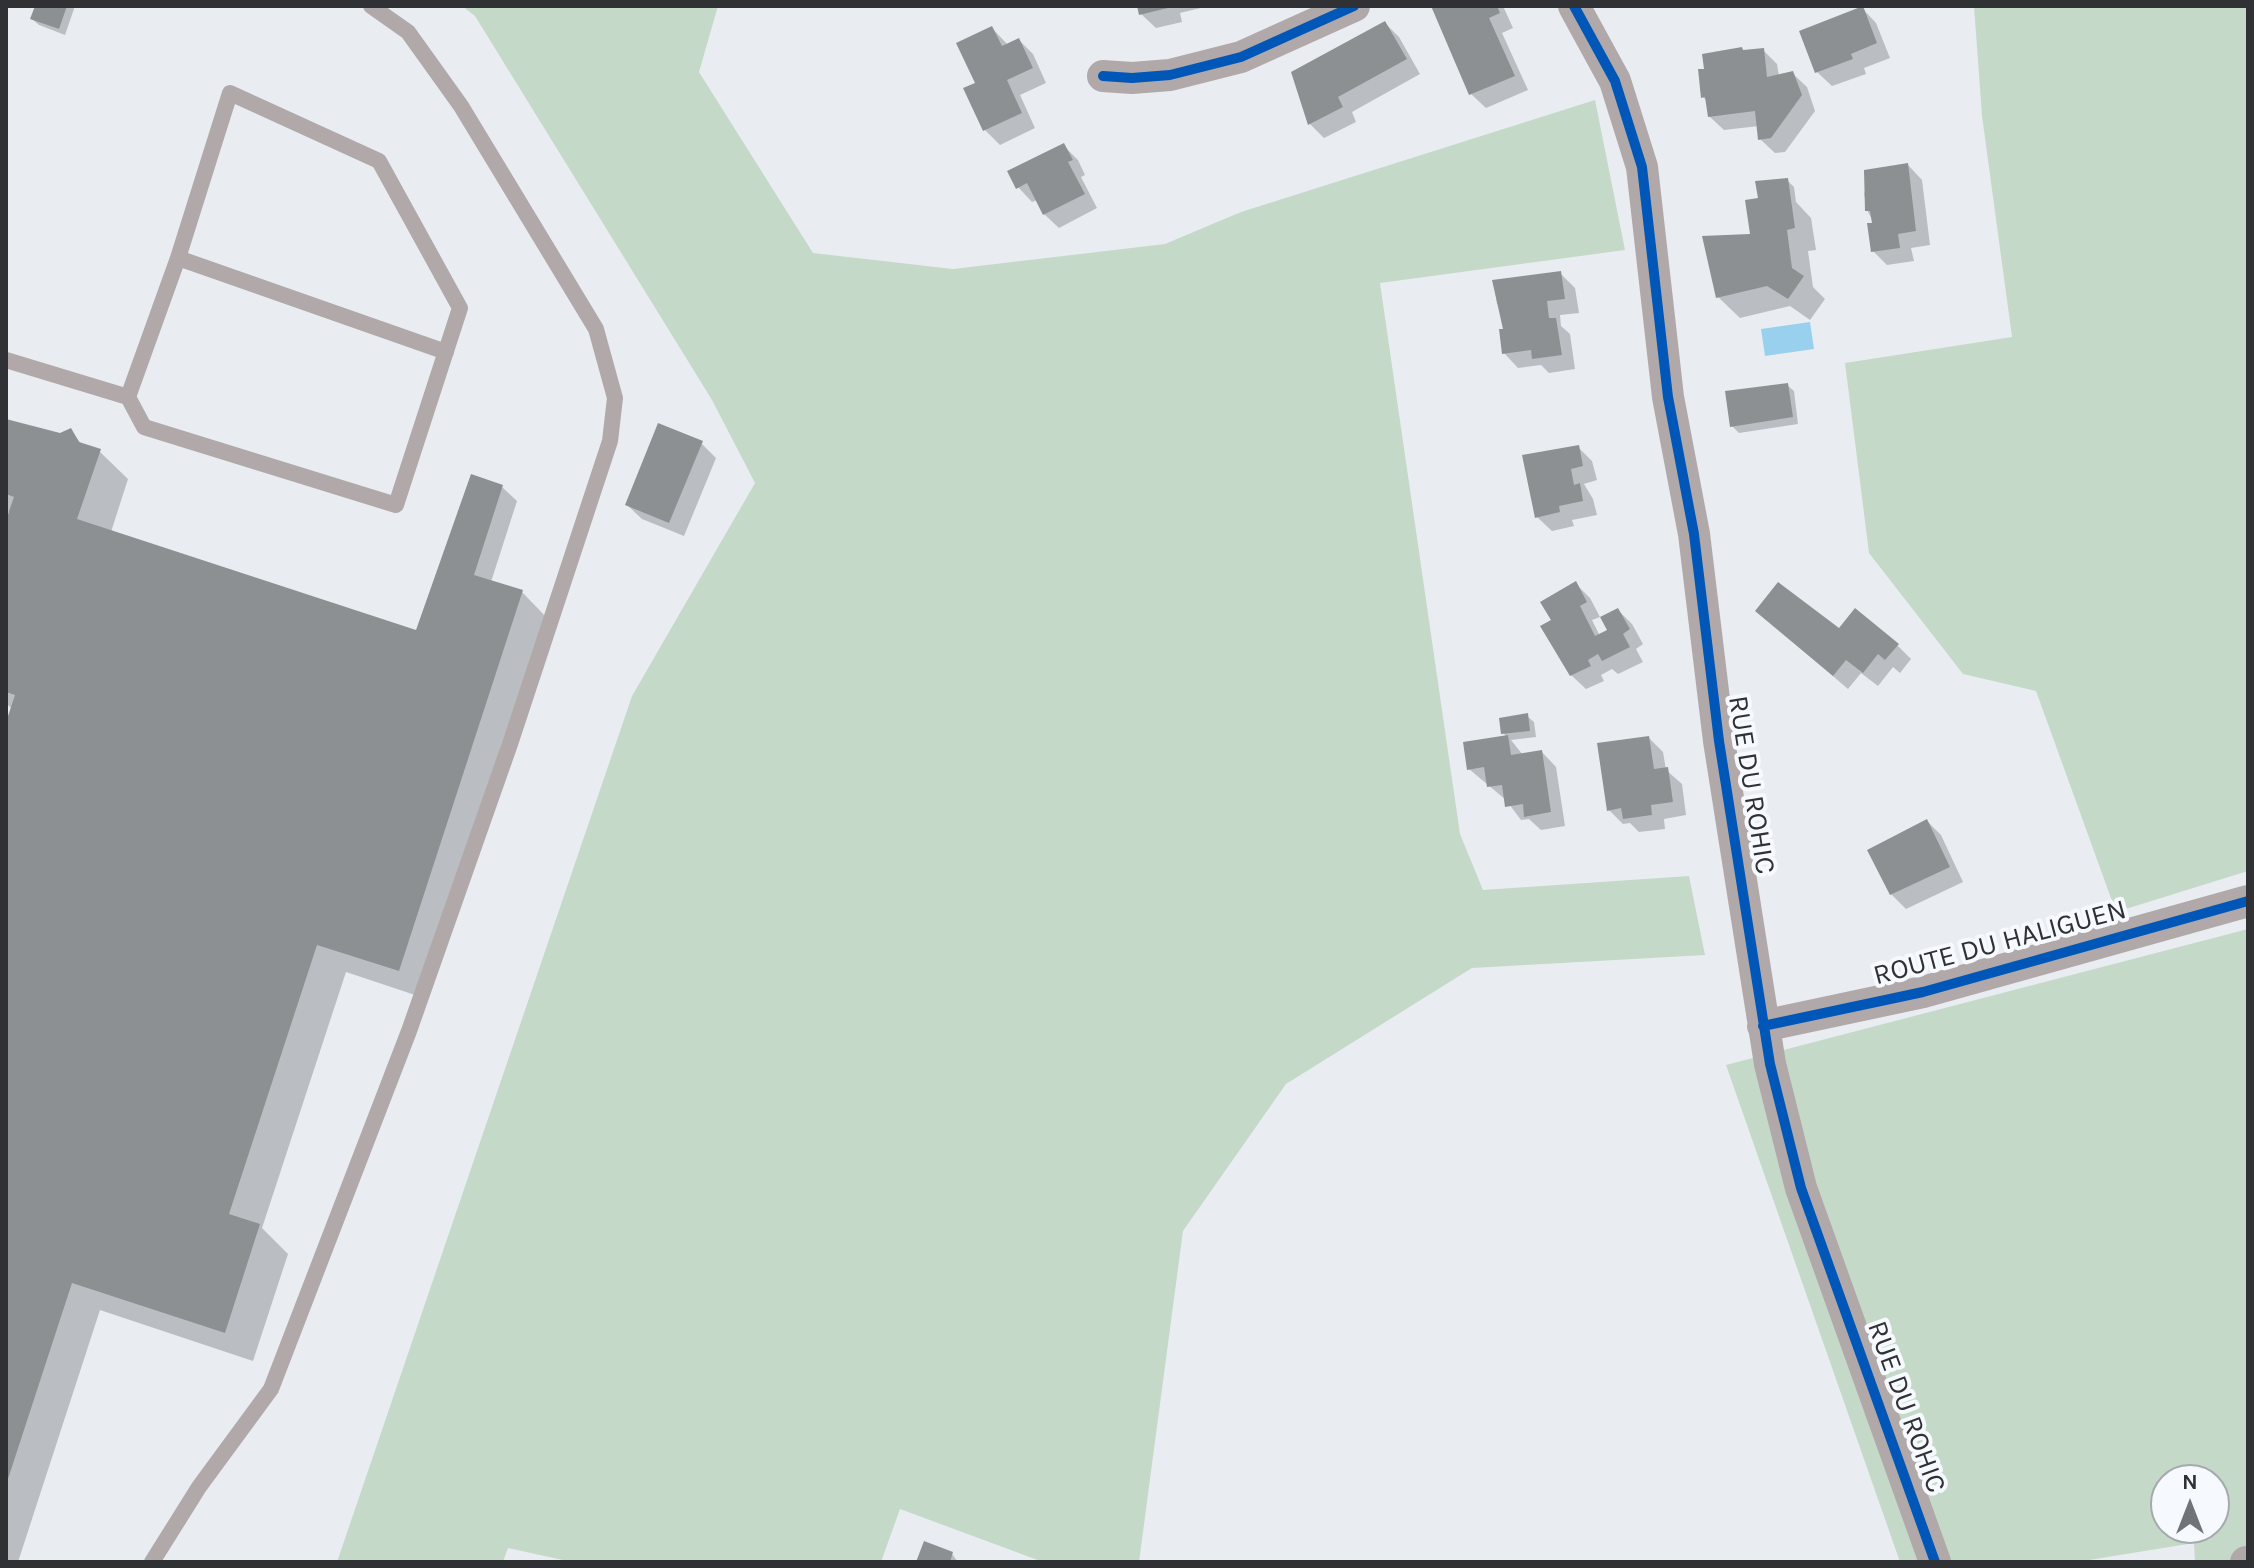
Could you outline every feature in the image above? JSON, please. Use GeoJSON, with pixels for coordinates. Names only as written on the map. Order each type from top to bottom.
{"type":"FeatureCollection","features":[{"type":"Feature","properties":{"kind":"street"},"geometry":{"type":"LineString","coordinates":[[1103,76],[1170,75],[1241,57],[1354,6]]}},
{"type":"Feature","properties":{"kind":"street","name":"RUE DU ROHIC"},"geometry":{"type":"LineString","coordinates":[[1574,6],[1615,81],[1642,167],[1668,397],[1694,534],[1704,635],[1763,1026],[1801,1188],[1935,1562]]}},
{"type":"Feature","properties":{"kind":"street","name":"ROUTE DU HALIGUEN"},"geometry":{"type":"LineString","coordinates":[[1763,1026],[1923,992],[2248,901]]}},
{"type":"Feature","properties":{"kind":"lane"},"geometry":{"type":"LineString","coordinates":[[152,1562],[199,1487],[271,1389],[409,1031],[510,744],[610,441],[615,398],[596,329],[461,106],[408,32],[371,6]]}},
{"type":"Feature","properties":{"kind":"lane"},"geometry":{"type":"LineString","coordinates":[[6,360],[128,397],[144,427],[396,505],[460,308],[379,161],[230,93],[178,258],[128,397]]}},
{"type":"Feature","properties":{"kind":"lane"},"geometry":{"type":"LineString","coordinates":[[178,258],[446,352]]}},
{"type":"Feature","properties":{"kind":"green space"},"geometry":{"type":"Polygon","coordinates":[[[462,6],[718,6],[699,72],[813,253],[953,269],[1165,244],[1241,212],[1595,100],[1625,250],[1380,283],[1460,834],[1483,890],[1689,876],[1705,955],[1472,968],[1286,1084],[1183,1231],[1139,1562],[1043,1562],[900,1509],[881,1562],[572,1562],[508,1548],[503,1562],[337,1562],[632,696],[755,483],[712,400],[475,16],[462,6]]]}},
{"type":"Feature","properties":{"kind":"green space"},"geometry":{"type":"Polygon","coordinates":[[[1974,6],[2248,6],[2248,871],[2116,912],[2036,691],[1963,674],[1869,553],[1845,363],[2012,337],[1982,116],[1974,6]]]}},
{"type":"Feature","properties":{"kind":"green space"},"geometry":{"type":"Polygon","coordinates":[[[2248,929],[2248,1562],[2195,1562],[2194,1544],[2230,1544],[2230,1464],[2150,1464],[2150,1544],[2188,1544],[2077,1562],[1900,1562],[1726,1065],[2248,929]]]}},
{"type":"Feature","properties":{"kind":"water"},"geometry":{"type":"Polygon","coordinates":[[[1810,322],[1814,349],[1765,356],[1761,329],[1810,322]]]}},
{"type":"Feature","properties":{"kind":"building"},"geometry":{"type":"Polygon","coordinates":[[[35,6],[67,6],[59,29],[30,19],[35,6]]]}},
{"type":"Feature","properties":{"kind":"building"},"geometry":{"type":"Polygon","coordinates":[[[1137,6],[1172,6],[1172,7],[1139,15],[1137,6]]]}},
{"type":"Feature","properties":{"kind":"building"},"geometry":{"type":"Polygon","coordinates":[[[1431,6],[1497,6],[1500,13],[1489,18],[1515,76],[1469,95],[1431,6]]]}},
{"type":"Feature","properties":{"kind":"building"},"geometry":{"type":"Polygon","coordinates":[[[1863,6],[1877,43],[1851,54],[1853,59],[1815,73],[1799,31],[1863,6]]]}},
{"type":"Feature","properties":{"kind":"building"},"geometry":{"type":"Polygon","coordinates":[[[1385,21],[1407,59],[1338,97],[1343,107],[1308,125],[1291,72],[1385,21]]]}},
{"type":"Feature","properties":{"kind":"building"},"geometry":{"type":"Polygon","coordinates":[[[992,26],[1002,46],[1019,38],[1033,68],[1007,80],[1022,113],[983,131],[963,88],[975,83],[956,43],[992,26]]]}},
{"type":"Feature","properties":{"kind":"building"},"geometry":{"type":"Polygon","coordinates":[[[1742,47],[1743,50],[1764,48],[1767,77],[1793,71],[1802,95],[1771,138],[1758,140],[1755,111],[1708,117],[1705,97],[1701,98],[1698,69],[1704,69],[1702,54],[1742,47]]]}},
{"type":"Feature","properties":{"kind":"building"},"geometry":{"type":"Polygon","coordinates":[[[1064,143],[1073,160],[1068,162],[1085,194],[1043,215],[1027,183],[1016,189],[1007,171],[1064,143]]]}},
{"type":"Feature","properties":{"kind":"building"},"geometry":{"type":"Polygon","coordinates":[[[1908,163],[1916,231],[1898,234],[1900,248],[1871,252],[1867,223],[1872,223],[1870,211],[1865,211],[1864,170],[1908,163]]]}},
{"type":"Feature","properties":{"kind":"building"},"geometry":{"type":"Polygon","coordinates":[[[1788,178],[1795,228],[1787,230],[1792,268],[1804,276],[1788,299],[1767,286],[1716,298],[1702,236],[1750,234],[1745,200],[1758,198],[1755,181],[1788,178]]]}},
{"type":"Feature","properties":{"kind":"building"},"geometry":{"type":"Polygon","coordinates":[[[1561,271],[1565,299],[1547,301],[1549,318],[1556,318],[1562,355],[1532,359],[1531,350],[1502,354],[1499,329],[1503,329],[1492,280],[1561,271]]]}},
{"type":"Feature","properties":{"kind":"building"},"geometry":{"type":"Polygon","coordinates":[[[1788,383],[1793,417],[1730,427],[1725,391],[1788,383]]]}},
{"type":"Feature","properties":{"kind":"building"},"geometry":{"type":"Polygon","coordinates":[[[6,419],[60,433],[71,428],[79,442],[101,449],[77,519],[416,630],[471,474],[503,485],[474,575],[523,590],[399,971],[317,945],[229,1214],[260,1224],[225,1333],[72,1283],[7,1482],[6,722],[15,695],[6,692],[6,520],[14,497],[6,494],[6,419]]]}},
{"type":"Feature","properties":{"kind":"building"},"geometry":{"type":"Polygon","coordinates":[[[658,423],[703,441],[669,523],[625,505],[658,423]]]}},
{"type":"Feature","properties":{"kind":"building"},"geometry":{"type":"Polygon","coordinates":[[[1579,445],[1583,466],[1571,469],[1574,485],[1580,483],[1583,501],[1559,506],[1560,512],[1535,518],[1522,455],[1579,445]]]}},
{"type":"Feature","properties":{"kind":"building"},"geometry":{"type":"Polygon","coordinates":[[[1576,581],[1587,602],[1580,606],[1595,636],[1607,630],[1600,617],[1618,608],[1630,629],[1623,634],[1630,647],[1602,661],[1598,654],[1588,660],[1591,666],[1570,676],[1540,626],[1551,620],[1540,602],[1576,581]]]}},
{"type":"Feature","properties":{"kind":"building"},"geometry":{"type":"Polygon","coordinates":[[[1778,582],[1839,628],[1855,608],[1899,644],[1885,660],[1878,654],[1863,673],[1846,660],[1833,676],[1755,611],[1778,582]]]}},
{"type":"Feature","properties":{"kind":"building"},"geometry":{"type":"Polygon","coordinates":[[[1528,713],[1530,731],[1501,734],[1499,718],[1528,713]]]}},
{"type":"Feature","properties":{"kind":"building"},"geometry":{"type":"Polygon","coordinates":[[[1508,735],[1511,755],[1542,750],[1551,812],[1524,817],[1523,804],[1505,807],[1502,785],[1487,787],[1484,767],[1467,770],[1463,742],[1508,735]]]}},
{"type":"Feature","properties":{"kind":"building"},"geometry":{"type":"Polygon","coordinates":[[[1649,736],[1654,769],[1668,767],[1673,802],[1651,805],[1652,815],[1623,819],[1621,808],[1607,811],[1597,743],[1649,736]]]}},
{"type":"Feature","properties":{"kind":"building"},"geometry":{"type":"Polygon","coordinates":[[[1927,819],[1950,867],[1890,895],[1867,850],[1927,819]]]}},
{"type":"Feature","properties":{"kind":"building"},"geometry":{"type":"Polygon","coordinates":[[[924,1541],[953,1552],[950,1562],[916,1562],[924,1541]]]}},
{"type":"Feature","properties":{"kind":"cycle path"},"geometry":{"type":"LineString","coordinates":[[1103,76],[1132,78],[1170,75],[1241,57],[1354,6]]}},
{"type":"Feature","properties":{"kind":"cycle path"},"geometry":{"type":"LineString","coordinates":[[1574,6],[1615,81],[1642,167],[1668,397],[1694,534],[1719,741],[1770,1064],[1801,1188],[1935,1562]]}},
{"type":"Feature","properties":{"kind":"cycle path"},"geometry":{"type":"LineString","coordinates":[[1763,1026],[1923,992],[2248,901]]}}]}
